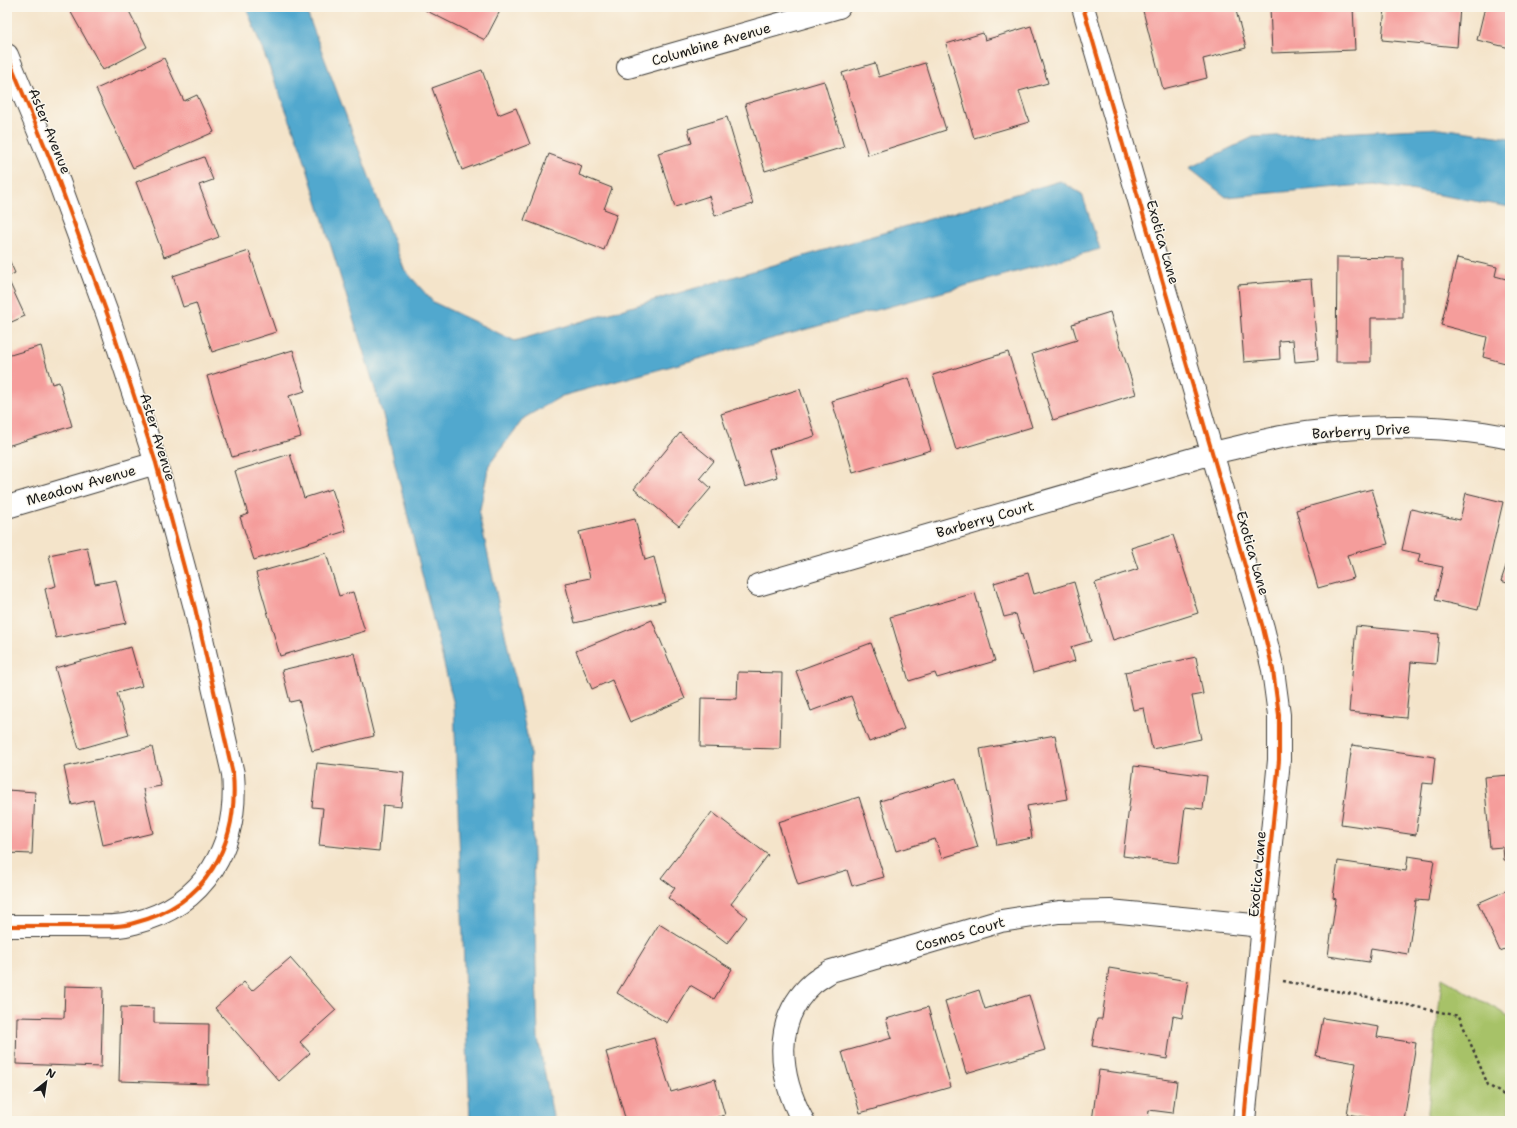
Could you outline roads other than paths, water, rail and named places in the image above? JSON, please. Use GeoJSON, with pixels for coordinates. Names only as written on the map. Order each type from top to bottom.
{"type":"FeatureCollection","features":[{"type":"Feature","properties":{"kind":"street","name":"Columbine Avenue"},"geometry":{"type":"LineString","coordinates":[[628,67],[839,7]]}},
{"type":"Feature","properties":{"kind":"street","name":"Exotica Lane"},"geometry":{"type":"LineString","coordinates":[[1083,7],[1213,453],[1263,628],[1273,670],[1278,708],[1279,760],[1244,1121]]}},
{"type":"Feature","properties":{"kind":"street","name":"Aster Avenue"},"geometry":{"type":"LineString","coordinates":[[7,55],[55,171],[108,316],[156,463],[195,608],[233,774],[235,796],[233,818],[228,839],[219,859],[207,878],[174,907],[154,917],[133,924],[112,926],[7,926]]}},
{"type":"Feature","properties":{"kind":"street","name":"Barberry Drive"},"geometry":{"type":"LineString","coordinates":[[1213,453],[1281,437],[1338,430],[1404,427],[1454,430],[1510,438]]}},
{"type":"Feature","properties":{"kind":"street","name":"Barberry Court"},"geometry":{"type":"LineString","coordinates":[[758,585],[1213,453]]}},
{"type":"Feature","properties":{"kind":"street","name":"Meadow Avenue"},"geometry":{"type":"LineString","coordinates":[[7,507],[156,463]]}},
{"type":"Feature","properties":{"kind":"street","name":"Cosmos Court"},"geometry":{"type":"LineString","coordinates":[[804,1121],[784,1072],[782,1051],[788,1018],[798,1000],[813,983],[830,971],[1001,921],[1058,912],[1110,911],[1263,926]]}},
{"type":"Feature","properties":{"kind":"water"},"geometry":{"type":"Polygon","coordinates":[[[246,7],[305,7],[404,269],[433,302],[515,341],[1060,181],[1082,194],[1100,249],[562,396],[524,418],[489,465],[479,514],[530,749],[538,1038],[554,1121],[470,1121],[454,705],[383,415],[301,149],[246,7]]]}},
{"type":"Feature","properties":{"kind":"water"},"geometry":{"type":"Polygon","coordinates":[[[1440,128],[1510,138],[1510,207],[1374,184],[1226,197],[1189,168],[1253,137],[1440,128]]]}}]}
